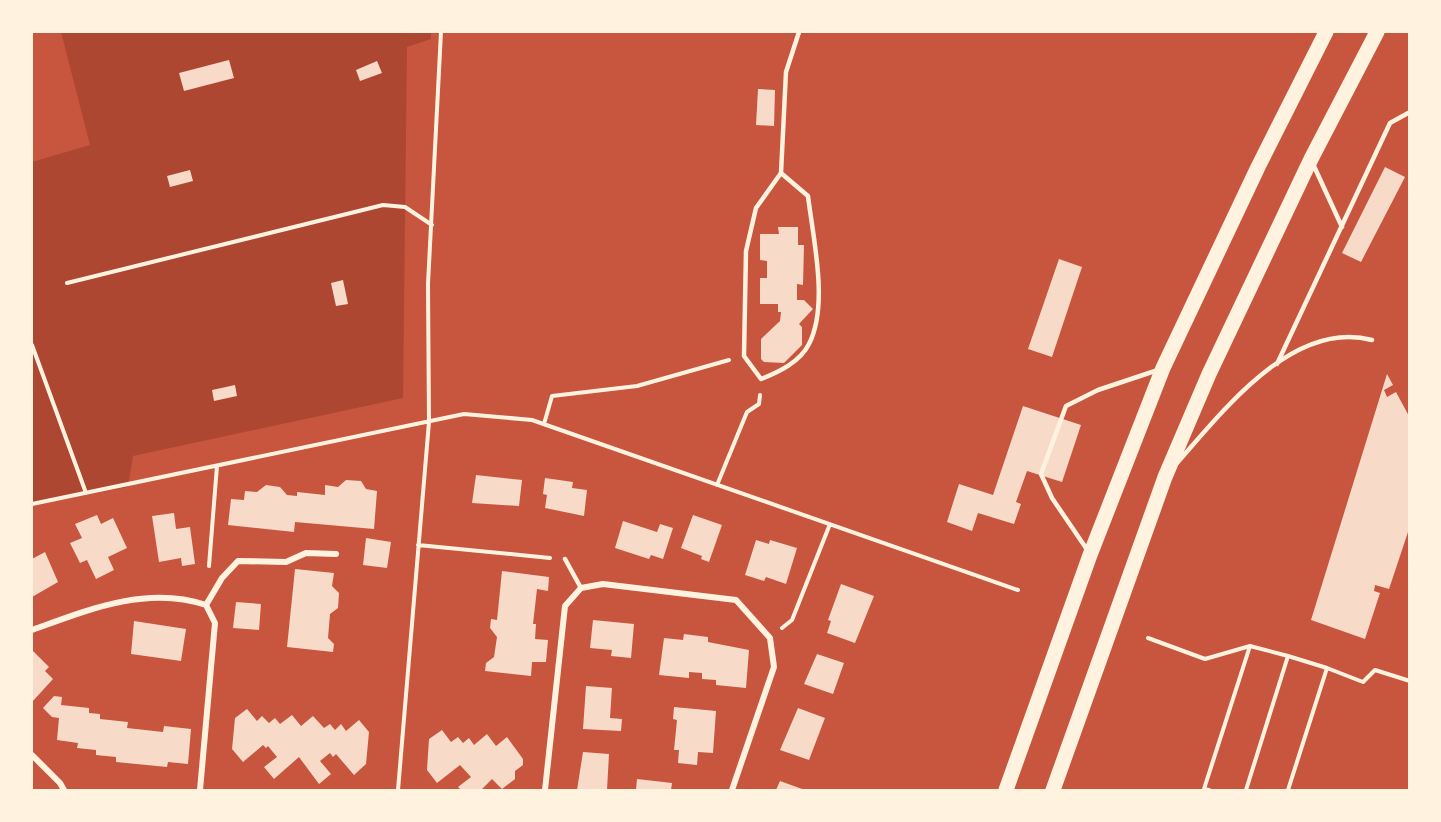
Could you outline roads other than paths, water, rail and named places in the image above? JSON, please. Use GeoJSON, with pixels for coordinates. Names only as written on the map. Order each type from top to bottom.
{"type":"FeatureCollection","features":[{"type":"Feature","properties":{"kind":"main road"},"geometry":{"type":"LineString","coordinates":[[1006,790],[1090,555],[1163,368],[1258,167],[1326,32]]}},
{"type":"Feature","properties":{"kind":"main road"},"geometry":{"type":"LineString","coordinates":[[1053,790],[1165,477],[1209,374],[1311,159],[1377,32]]}},
{"type":"Feature","properties":{"kind":"street"},"geometry":{"type":"LineString","coordinates":[[206,605],[222,578],[238,561],[286,562],[306,553],[336,554]]}},
{"type":"Feature","properties":{"kind":"street"},"geometry":{"type":"LineString","coordinates":[[545,790],[564,606],[581,588],[603,584],[736,600],[770,638],[774,667],[732,790]]}},
{"type":"Feature","properties":{"kind":"street"},"geometry":{"type":"LineString","coordinates":[[32,630],[95,607],[127,601],[188,599],[206,605],[215,623],[201,790]]}},
{"type":"Feature","properties":{"kind":"street"},"geometry":{"type":"LineString","coordinates":[[32,755],[64,790]]}},
{"type":"Feature","properties":{"kind":"lane"},"geometry":{"type":"LineString","coordinates":[[781,174],[808,196],[819,281],[816,324],[809,345],[785,369],[761,379],[744,356],[746,251],[756,208],[781,174],[786,72],[799,32]]}},
{"type":"Feature","properties":{"kind":"lane"},"geometry":{"type":"LineString","coordinates":[[1277,364],[1390,123],[1410,112]]}},
{"type":"Feature","properties":{"kind":"lane"},"geometry":{"type":"LineString","coordinates":[[1311,159],[1342,227]]}},
{"type":"Feature","properties":{"kind":"lane"},"geometry":{"type":"LineString","coordinates":[[1165,477],[1253,380],[1277,364],[1304,347],[1352,335],[1372,340]]}},
{"type":"Feature","properties":{"kind":"lane"},"geometry":{"type":"LineString","coordinates":[[1090,555],[1052,498],[1041,474],[1066,406],[1098,390],[1163,368]]}},
{"type":"Feature","properties":{"kind":"lane"},"geometry":{"type":"LineString","coordinates":[[565,559],[581,588]]}}]}
